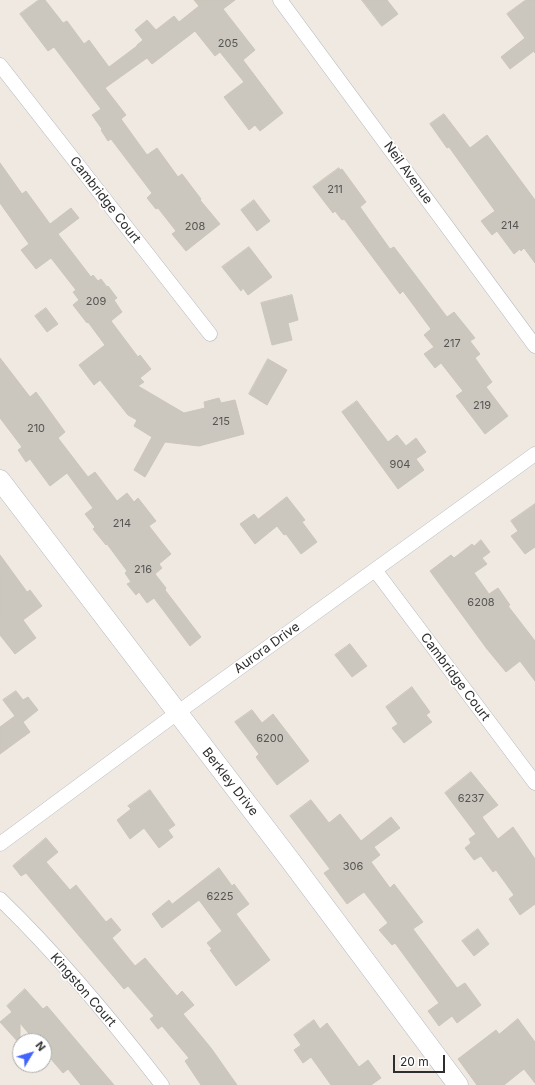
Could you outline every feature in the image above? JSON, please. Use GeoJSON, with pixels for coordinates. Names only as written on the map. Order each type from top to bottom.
{"type":"FeatureCollection","features":[{"type":"Feature","properties":{"kind":"street","name":"Neil Avenue"},"geometry":{"type":"LineString","coordinates":[[280,0],[535,346]]}},
{"type":"Feature","properties":{"kind":"street","name":"Cambridge Court"},"geometry":{"type":"LineString","coordinates":[[0,65],[210,334]]}},
{"type":"Feature","properties":{"kind":"street","name":"Aurora Drive"},"geometry":{"type":"LineString","coordinates":[[0,844],[177,713],[535,454]]}},
{"type":"Feature","properties":{"kind":"street","name":"Berkley Drive"},"geometry":{"type":"LineString","coordinates":[[0,480],[290,860],[458,1085]]}},
{"type":"Feature","properties":{"kind":"street","name":"Cambridge Court"},"geometry":{"type":"LineString","coordinates":[[376,570],[535,783]]}},
{"type":"Feature","properties":{"kind":"street","name":"Kingston Court"},"geometry":{"type":"LineString","coordinates":[[0,899],[18,916],[122,1033],[162,1085]]}},
{"type":"Feature","properties":{"kind":"building"},"geometry":{"type":"Polygon","coordinates":[[[39,0],[45,0],[63,23],[67,21],[84,44],[89,40],[109,67],[143,40],[135,30],[147,20],[156,30],[174,16],[179,22],[199,6],[194,0],[235,0],[223,9],[255,50],[243,60],[283,113],[260,131],[255,125],[249,130],[224,97],[244,82],[220,52],[215,56],[195,31],[152,64],[147,58],[105,88],[126,115],[121,119],[147,155],[157,148],[178,177],[182,174],[201,199],[200,200],[220,224],[186,251],[172,234],[176,231],[158,208],[156,209],[147,198],[152,193],[111,139],[108,141],[92,115],[101,109],[54,47],[48,51],[20,14],[39,0]]]}},
{"type":"Feature","properties":{"kind":"building"},"geometry":{"type":"Polygon","coordinates":[[[362,0],[387,0],[398,14],[382,26],[362,0]]]}},
{"type":"Feature","properties":{"kind":"building"},"geometry":{"type":"Polygon","coordinates":[[[526,0],[535,0],[535,53],[534,51],[510,69],[501,57],[525,38],[507,14],[526,0]]]}},
{"type":"Feature","properties":{"kind":"building"},"geometry":{"type":"Polygon","coordinates":[[[444,114],[470,148],[487,135],[535,200],[535,263],[524,248],[521,251],[520,249],[514,254],[497,231],[492,235],[481,221],[495,211],[449,147],[447,148],[430,124],[444,114]]]}},
{"type":"Feature","properties":{"kind":"building"},"geometry":{"type":"Polygon","coordinates":[[[0,163],[22,194],[26,191],[50,224],[71,208],[79,218],[58,234],[91,277],[93,275],[98,281],[101,279],[117,298],[114,300],[122,312],[111,321],[138,357],[140,355],[151,369],[140,378],[144,382],[138,386],[184,413],[205,408],[204,402],[219,398],[221,403],[235,400],[244,434],[199,446],[165,442],[145,477],[134,470],[152,437],[134,426],[137,420],[128,415],[100,380],[94,385],[79,365],[105,345],[73,305],[79,300],[73,292],[76,290],[51,258],[36,269],[21,250],[29,244],[0,203],[0,163]]]}},
{"type":"Feature","properties":{"kind":"building"},"geometry":{"type":"Polygon","coordinates":[[[339,168],[340,170],[342,169],[366,202],[360,207],[390,249],[394,247],[447,317],[454,312],[475,338],[470,341],[480,354],[475,358],[492,382],[486,387],[508,416],[485,434],[456,396],[463,391],[441,363],[435,368],[424,354],[434,347],[424,335],[431,329],[403,291],[400,294],[344,219],[342,220],[335,211],[333,213],[313,187],[339,168]]]}},
{"type":"Feature","properties":{"kind":"building"},"geometry":{"type":"Polygon","coordinates":[[[254,200],[270,221],[257,231],[241,210],[254,200]]]}},
{"type":"Feature","properties":{"kind":"building"},"geometry":{"type":"Polygon","coordinates":[[[249,247],[272,277],[248,295],[243,288],[241,291],[222,267],[249,247]]]}},
{"type":"Feature","properties":{"kind":"building"},"geometry":{"type":"Polygon","coordinates":[[[292,295],[298,320],[288,323],[292,340],[272,345],[261,303],[292,295]]]}},
{"type":"Feature","properties":{"kind":"building"},"geometry":{"type":"Polygon","coordinates":[[[46,308],[58,324],[47,332],[35,316],[46,308]]]}},
{"type":"Feature","properties":{"kind":"building"},"geometry":{"type":"Polygon","coordinates":[[[0,358],[30,397],[36,392],[65,432],[58,438],[88,477],[95,472],[117,501],[127,493],[134,502],[138,498],[156,521],[149,526],[171,554],[159,564],[162,568],[155,574],[166,588],[165,590],[201,637],[190,646],[154,598],[147,603],[139,592],[136,595],[127,584],[131,582],[125,573],[127,571],[107,544],[106,545],[93,529],[95,527],[85,514],[93,508],[67,473],[50,486],[30,459],[26,462],[18,450],[22,447],[0,418],[0,358]]]}},
{"type":"Feature","properties":{"kind":"building"},"geometry":{"type":"Polygon","coordinates":[[[268,359],[287,370],[267,405],[249,394],[268,359]]]}},
{"type":"Feature","properties":{"kind":"building"},"geometry":{"type":"Polygon","coordinates":[[[357,401],[388,442],[397,435],[406,446],[416,438],[426,452],[416,459],[424,470],[398,489],[342,412],[357,401]]]}},
{"type":"Feature","properties":{"kind":"building"},"geometry":{"type":"Polygon","coordinates":[[[287,497],[305,520],[302,522],[317,542],[301,554],[286,534],[284,535],[277,526],[255,544],[240,524],[254,514],[258,519],[287,497]]]}},
{"type":"Feature","properties":{"kind":"building"},"geometry":{"type":"Polygon","coordinates":[[[535,504],[535,547],[525,554],[511,536],[518,531],[511,521],[535,504]]]}},
{"type":"Feature","properties":{"kind":"building"},"geometry":{"type":"Polygon","coordinates":[[[481,540],[490,552],[482,558],[487,564],[474,573],[489,594],[498,588],[510,605],[508,606],[535,641],[535,681],[520,661],[506,672],[487,649],[430,571],[451,555],[454,558],[472,544],[474,546],[481,540]]]}},
{"type":"Feature","properties":{"kind":"building"},"geometry":{"type":"Polygon","coordinates":[[[0,555],[27,592],[30,590],[42,606],[23,620],[36,638],[15,654],[0,635],[0,555]]]}},
{"type":"Feature","properties":{"kind":"building"},"geometry":{"type":"Polygon","coordinates":[[[350,644],[367,666],[352,677],[335,655],[350,644]]]}},
{"type":"Feature","properties":{"kind":"building"},"geometry":{"type":"Polygon","coordinates":[[[412,687],[430,712],[426,715],[432,722],[404,743],[392,728],[398,724],[386,707],[412,687]]]}},
{"type":"Feature","properties":{"kind":"building"},"geometry":{"type":"Polygon","coordinates":[[[16,691],[23,700],[28,697],[38,710],[23,722],[30,732],[0,754],[0,727],[15,716],[3,700],[16,691]]]}},
{"type":"Feature","properties":{"kind":"building"},"geometry":{"type":"Polygon","coordinates":[[[252,710],[262,723],[273,714],[309,761],[277,785],[256,757],[259,754],[235,722],[252,710]]]}},
{"type":"Feature","properties":{"kind":"building"},"geometry":{"type":"Polygon","coordinates":[[[471,772],[498,805],[482,817],[498,839],[513,827],[535,859],[535,904],[520,915],[509,899],[514,895],[496,870],[493,872],[481,856],[474,860],[465,848],[471,843],[469,839],[476,834],[445,793],[471,772]]]}},
{"type":"Feature","properties":{"kind":"building"},"geometry":{"type":"Polygon","coordinates":[[[150,790],[175,825],[168,830],[173,837],[159,848],[144,828],[130,839],[117,820],[131,809],[128,806],[150,790]]]}},
{"type":"Feature","properties":{"kind":"building"},"geometry":{"type":"Polygon","coordinates":[[[311,800],[329,823],[340,814],[361,841],[391,817],[400,828],[374,847],[380,855],[371,862],[390,888],[394,884],[423,922],[413,929],[457,988],[465,983],[481,1005],[457,1023],[452,1016],[439,1026],[428,1011],[439,1003],[395,943],[392,945],[379,930],[388,923],[364,892],[347,904],[324,873],[330,869],[290,816],[311,800]]]}},
{"type":"Feature","properties":{"kind":"building"},"geometry":{"type":"Polygon","coordinates":[[[46,838],[58,852],[46,862],[70,890],[76,885],[106,922],[111,918],[121,930],[112,938],[135,966],[145,958],[177,996],[182,991],[194,1005],[183,1014],[211,1048],[237,1085],[201,1085],[185,1061],[189,1058],[162,1026],[158,1029],[150,1019],[154,1016],[128,986],[124,989],[26,873],[21,876],[13,866],[46,838]]]}},
{"type":"Feature","properties":{"kind":"building"},"geometry":{"type":"Polygon","coordinates":[[[219,868],[232,886],[234,884],[249,904],[236,914],[270,960],[236,986],[210,950],[212,949],[207,943],[222,931],[199,900],[162,928],[152,914],[169,900],[172,904],[219,868]]]}},
{"type":"Feature","properties":{"kind":"building"},"geometry":{"type":"Polygon","coordinates":[[[478,929],[489,944],[474,956],[462,941],[478,929]]]}},
{"type":"Feature","properties":{"kind":"building"},"geometry":{"type":"Polygon","coordinates":[[[25,989],[43,1009],[47,1006],[114,1085],[81,1085],[68,1069],[63,1073],[52,1060],[52,1033],[28,1033],[20,1023],[20,1033],[12,1033],[12,1035],[0,1022],[12,1012],[7,1006],[25,989]]]}},
{"type":"Feature","properties":{"kind":"building"},"geometry":{"type":"Polygon","coordinates":[[[518,1019],[535,1042],[535,1083],[524,1069],[504,1085],[477,1085],[458,1059],[496,1030],[499,1034],[518,1019]]]}},
{"type":"Feature","properties":{"kind":"building"},"geometry":{"type":"Polygon","coordinates":[[[314,1020],[320,1029],[327,1023],[359,1067],[368,1060],[381,1078],[371,1085],[331,1085],[311,1057],[303,1063],[294,1050],[301,1045],[294,1035],[314,1020]]]}}]}
